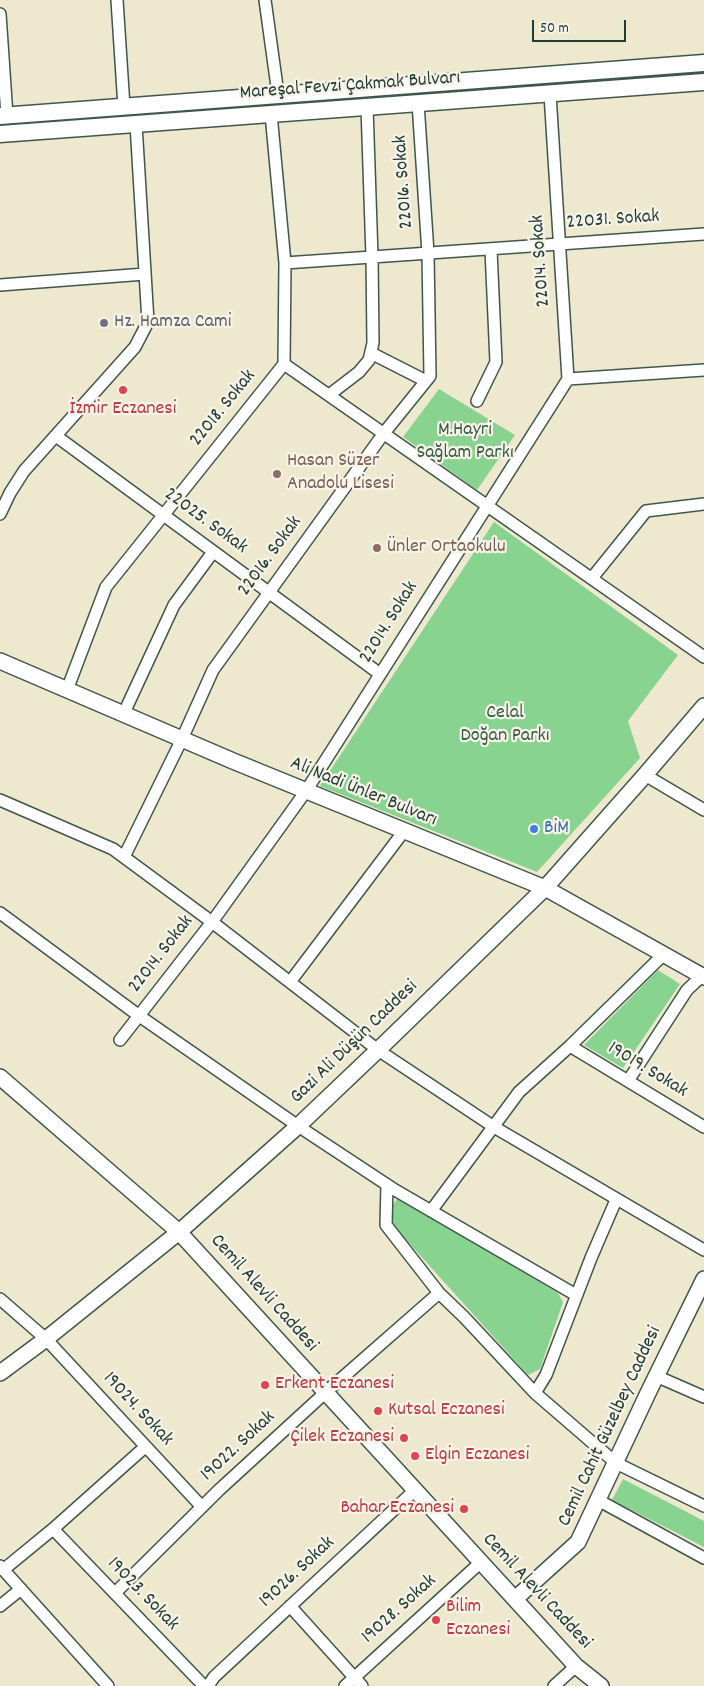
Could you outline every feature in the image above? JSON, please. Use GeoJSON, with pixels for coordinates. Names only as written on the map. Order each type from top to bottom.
{"type":"FeatureCollection","features":[{"type":"Feature","properties":{"kind":"main road"},"geometry":{"type":"LineString","coordinates":[[4,116],[704,63]]}},
{"type":"Feature","properties":{"kind":"main road","name":"Mareşal Fevzi Çakmak Bulvarı"},"geometry":{"type":"LineString","coordinates":[[0,134],[704,82]]}},
{"type":"Feature","properties":{"kind":"street"},"geometry":{"type":"LineString","coordinates":[[117,0],[124,107]]}},
{"type":"Feature","properties":{"kind":"street"},"geometry":{"type":"LineString","coordinates":[[265,0],[278,94]]}},
{"type":"Feature","properties":{"kind":"street"},"geometry":{"type":"LineString","coordinates":[[0,14],[4,116]]}},
{"type":"Feature","properties":{"kind":"street","name":"22014. Sokak"},"geometry":{"type":"LineString","coordinates":[[120,1040],[212,922],[306,791],[568,379],[550,94]]}},
{"type":"Feature","properties":{"kind":"street","name":"22016. Sokak"},"geometry":{"type":"LineString","coordinates":[[124,857],[182,739],[213,670],[384,433],[430,376],[428,253],[418,103]]}},
{"type":"Feature","properties":{"kind":"street"},"geometry":{"type":"LineString","coordinates":[[329,395],[359,372],[370,360],[373,343],[372,257],[366,107]]}},
{"type":"Feature","properties":{"kind":"street","name":"22018. Sokak"},"geometry":{"type":"LineString","coordinates":[[67,690],[106,588],[284,364],[286,264],[271,114]]}},
{"type":"Feature","properties":{"kind":"street"},"geometry":{"type":"LineString","coordinates":[[0,514],[10,493],[24,471],[134,346],[148,322],[136,124]]}},
{"type":"Feature","properties":{"kind":"street","name":"22031. Sokak"},"geometry":{"type":"LineString","coordinates":[[286,264],[704,234]]}},
{"type":"Feature","properties":{"kind":"street"},"geometry":{"type":"LineString","coordinates":[[477,401],[496,362],[491,250]]}},
{"type":"Feature","properties":{"kind":"street"},"geometry":{"type":"LineString","coordinates":[[0,285],[145,274]]}},
{"type":"Feature","properties":{"kind":"street"},"geometry":{"type":"LineString","coordinates":[[371,353],[426,381]]}},
{"type":"Feature","properties":{"kind":"street"},"geometry":{"type":"LineString","coordinates":[[284,364],[488,504],[704,657]]}},
{"type":"Feature","properties":{"kind":"street"},"geometry":{"type":"LineString","coordinates":[[568,379],[704,370]]}},
{"type":"Feature","properties":{"kind":"street","name":"22025. Sokak"},"geometry":{"type":"LineString","coordinates":[[56,436],[380,674]]}},
{"type":"Feature","properties":{"kind":"street"},"geometry":{"type":"LineString","coordinates":[[592,578],[646,511],[704,504]]}},
{"type":"Feature","properties":{"kind":"street"},"geometry":{"type":"LineString","coordinates":[[123,714],[174,605],[213,552]]}},
{"type":"Feature","properties":{"kind":"street","name":"Ali Nadi Ünler Bulvarı"},"geometry":{"type":"LineString","coordinates":[[0,661],[306,791],[545,888],[662,955],[703,976]]}},
{"type":"Feature","properties":{"kind":"street","name":"Gazi Ali Düşün Caddesi"},"geometry":{"type":"LineString","coordinates":[[0,1373],[46,1339],[179,1232],[298,1126],[545,888],[704,706]]}},
{"type":"Feature","properties":{"kind":"street"},"geometry":{"type":"LineString","coordinates":[[645,775],[704,810]]}},
{"type":"Feature","properties":{"kind":"street"},"geometry":{"type":"LineString","coordinates":[[0,800],[113,849],[212,922],[378,1050],[494,1127],[704,1250]]}},
{"type":"Feature","properties":{"kind":"street"},"geometry":{"type":"LineString","coordinates":[[290,982],[404,831]]}},
{"type":"Feature","properties":{"kind":"street"},"geometry":{"type":"LineString","coordinates":[[0,913],[138,1015],[298,1126],[387,1185],[576,1295]]}},
{"type":"Feature","properties":{"kind":"street"},"geometry":{"type":"LineString","coordinates":[[431,1211],[519,1092],[570,1046],[662,955]]}},
{"type":"Feature","properties":{"kind":"street"},"geometry":{"type":"LineString","coordinates":[[628,1081],[687,990],[703,976]]}},
{"type":"Feature","properties":{"kind":"street","name":"19019. Sokak"},"geometry":{"type":"LineString","coordinates":[[570,1046],[704,1127]]}},
{"type":"Feature","properties":{"kind":"street","name":"Cemil Alevli Caddesi"},"geometry":{"type":"LineString","coordinates":[[0,1078],[179,1232],[576,1666],[601,1686]]}},
{"type":"Feature","properties":{"kind":"street"},"geometry":{"type":"LineString","coordinates":[[387,1185],[386,1225],[439,1293],[535,1393],[616,1463],[704,1506]]}},
{"type":"Feature","properties":{"kind":"street"},"geometry":{"type":"LineString","coordinates":[[535,1393],[546,1375],[590,1258],[616,1200]]}},
{"type":"Feature","properties":{"kind":"street","name":"Cemil Cahit Güzelbey Caddesi"},"geometry":{"type":"LineString","coordinates":[[515,1600],[578,1542],[704,1279]]}},
{"type":"Feature","properties":{"kind":"street","name":"19022. Sokak"},"geometry":{"type":"LineString","coordinates":[[115,1593],[202,1508],[326,1392],[439,1293]]}},
{"type":"Feature","properties":{"kind":"street","name":"19024. Sokak"},"geometry":{"type":"LineString","coordinates":[[0,1300],[46,1339],[202,1508]]}},
{"type":"Feature","properties":{"kind":"street"},"geometry":{"type":"LineString","coordinates":[[656,1376],[704,1398]]}},
{"type":"Feature","properties":{"kind":"street"},"geometry":{"type":"LineString","coordinates":[[108,1686],[1,1568],[53,1529],[145,1447]]}},
{"type":"Feature","properties":{"kind":"street","name":"19026. Sokak"},"geometry":{"type":"LineString","coordinates":[[208,1686],[214,1677],[415,1490]]}},
{"type":"Feature","properties":{"kind":"street"},"geometry":{"type":"LineString","coordinates":[[598,1500],[704,1558]]}},
{"type":"Feature","properties":{"kind":"street","name":"19023. Sokak"},"geometry":{"type":"LineString","coordinates":[[53,1529],[204,1686]]}},
{"type":"Feature","properties":{"kind":"street","name":"19028. Sokak"},"geometry":{"type":"LineString","coordinates":[[345,1686],[358,1682],[481,1562]]}},
{"type":"Feature","properties":{"kind":"street"},"geometry":{"type":"LineString","coordinates":[[0,1606],[21,1589]]}},
{"type":"Feature","properties":{"kind":"street"},"geometry":{"type":"LineString","coordinates":[[290,1606],[358,1682]]}},
{"type":"Feature","properties":{"kind":"street"},"geometry":{"type":"LineString","coordinates":[[554,1686],[576,1666]]}},
{"type":"Feature","properties":{"kind":"green space","name":"M.Hayri Sağlam Parkı"},"geometry":{"type":"Polygon","coordinates":[[[439,389],[515,435],[477,490],[403,437],[439,389]]]}},
{"type":"Feature","properties":{"kind":"green space","name":"Celal Doğan Parkı"},"geometry":{"type":"Polygon","coordinates":[[[494,522],[678,655],[628,721],[640,758],[537,872],[320,786],[494,522]]]}},
{"type":"Feature","properties":{"kind":"green space"},"geometry":{"type":"Polygon","coordinates":[[[658,970],[680,984],[623,1068],[584,1045],[658,970]]]}},
{"type":"Feature","properties":{"kind":"green space"},"geometry":{"type":"Polygon","coordinates":[[[398,1197],[558,1293],[563,1302],[540,1369],[528,1375],[390,1222],[392,1207],[398,1197]]]}},
{"type":"Feature","properties":{"kind":"green space"},"geometry":{"type":"Polygon","coordinates":[[[623,1479],[704,1521],[704,1547],[612,1500],[623,1479]]]}},
{"type":"Feature","properties":{"kind":"place","name":"Hz. Hamza Cami"},"geometry":{"type":"Point","coordinates":[104,323]}},
{"type":"Feature","properties":{"kind":"place","name":"İzmir Eczanesi"},"geometry":{"type":"Point","coordinates":[123,390]}},
{"type":"Feature","properties":{"kind":"place","name":"Hasan Süzer Anadolu Lisesi"},"geometry":{"type":"Point","coordinates":[277,474]}},
{"type":"Feature","properties":{"kind":"place","name":"Ünler Ortaokulu"},"geometry":{"type":"Point","coordinates":[377,548]}},
{"type":"Feature","properties":{"kind":"place","name":"BiM"},"geometry":{"type":"Point","coordinates":[534,829]}},
{"type":"Feature","properties":{"kind":"place","name":"Erkent Eczanesi"},"geometry":{"type":"Point","coordinates":[265,1385]}},
{"type":"Feature","properties":{"kind":"place","name":"Kutsal Eczanesi"},"geometry":{"type":"Point","coordinates":[378,1411]}},
{"type":"Feature","properties":{"kind":"place","name":"Çilek Eczanesi"},"geometry":{"type":"Point","coordinates":[404,1438]}},
{"type":"Feature","properties":{"kind":"place","name":"Elgin Eczanesi"},"geometry":{"type":"Point","coordinates":[415,1456]}},
{"type":"Feature","properties":{"kind":"place","name":"Bahar Eczanesi"},"geometry":{"type":"Point","coordinates":[464,1509]}},
{"type":"Feature","properties":{"kind":"place","name":"Bilim Eczanesi"},"geometry":{"type":"Point","coordinates":[436,1620]}}]}
